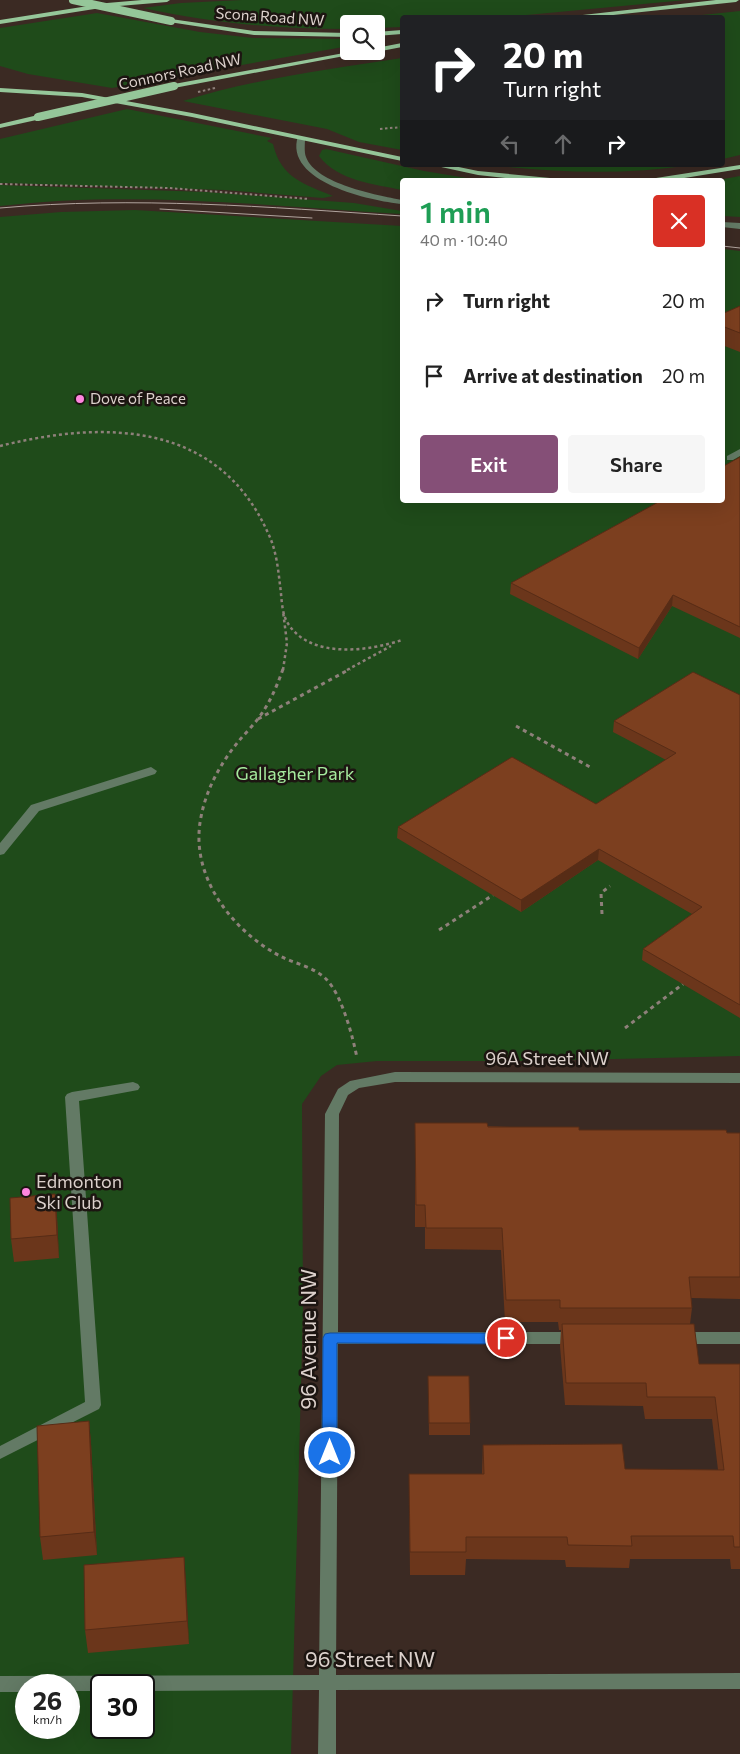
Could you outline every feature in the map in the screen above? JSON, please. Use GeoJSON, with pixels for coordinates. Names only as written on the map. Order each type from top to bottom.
{"type":"FeatureCollection","features":[{"type":"Feature","properties":{"kind":"main road","name":"Scona Road NW"},"geometry":{"type":"LineString","coordinates":[[73,0],[171,21],[254,33],[340,35]]}},
{"type":"Feature","properties":{"kind":"main road"},"geometry":{"type":"LineString","coordinates":[[0,22],[88,8],[167,0]]}},
{"type":"Feature","properties":{"kind":"main road"},"geometry":{"type":"LineString","coordinates":[[588,15],[736,0]]}},
{"type":"Feature","properties":{"kind":"main road"},"geometry":{"type":"LineString","coordinates":[[385,33],[400,32]]}},
{"type":"Feature","properties":{"kind":"main road"},"geometry":{"type":"LineString","coordinates":[[385,48],[400,45]]}},
{"type":"Feature","properties":{"kind":"main road","name":"Connors Road NW"},"geometry":{"type":"LineString","coordinates":[[0,126],[174,86],[340,56]]}},
{"type":"Feature","properties":{"kind":"main road"},"geometry":{"type":"LineString","coordinates":[[0,90],[82,95],[192,114],[400,159]]}},
{"type":"Feature","properties":{"kind":"main road"},"geometry":{"type":"LineString","coordinates":[[448,167],[532,178]]}},
{"type":"Feature","properties":{"kind":"main road"},"geometry":{"type":"LineString","coordinates":[[669,178],[740,167]]}},
{"type":"Feature","properties":{"kind":"street"},"geometry":{"type":"LineString","coordinates":[[301,138],[302,157],[310,169],[320,176],[352,190],[400,202]]}},
{"type":"Feature","properties":{"kind":"street"},"geometry":{"type":"LineString","coordinates":[[725,224],[740,226]]}},
{"type":"Feature","properties":{"kind":"street"},"geometry":{"type":"LineString","coordinates":[[730,458],[740,452]]}},
{"type":"Feature","properties":{"kind":"street"},"geometry":{"type":"LineString","coordinates":[[0,851],[35,808],[151,771]]}},
{"type":"Feature","properties":{"kind":"street","name":"96A Street NW"},"geometry":{"type":"LineString","coordinates":[[355,1084],[395,1077],[740,1078]]}},
{"type":"Feature","properties":{"kind":"street","name":"96 Avenue NW"},"geometry":{"type":"LineString","coordinates":[[327,1754],[332,1114],[343,1092],[355,1084]]}},
{"type":"Feature","properties":{"kind":"street"},"geometry":{"type":"LineString","coordinates":[[0,1453],[93,1405],[72,1097],[133,1086]]}},
{"type":"Feature","properties":{"kind":"street"},"geometry":{"type":"LineString","coordinates":[[330,1338],[590,1338]]}},
{"type":"Feature","properties":{"kind":"street"},"geometry":{"type":"LineString","coordinates":[[660,1338],[740,1338]]}},
{"type":"Feature","properties":{"kind":"street","name":"96 Street NW"},"geometry":{"type":"LineString","coordinates":[[0,1684],[740,1681]]}},
{"type":"Feature","properties":{"kind":"path"},"geometry":{"type":"LineString","coordinates":[[0,184],[169,188],[312,199]]}},
{"type":"Feature","properties":{"kind":"path"},"geometry":{"type":"LineString","coordinates":[[0,446],[41,435],[101,431],[146,435],[165,440],[203,454],[218,464],[242,486],[262,517],[270,537],[278,572],[287,648],[281,674],[268,704],[233,748],[208,792],[197,828],[201,863],[219,902],[232,921],[257,942],[280,956],[315,971],[329,981],[337,994],[357,1056],[355,1084]]}},
{"type":"Feature","properties":{"kind":"path"},"geometry":{"type":"LineString","coordinates":[[257,720],[402,640],[389,645],[368,649],[324,646],[295,634],[288,624],[283,611]]}},
{"type":"Feature","properties":{"kind":"path"},"geometry":{"type":"LineString","coordinates":[[516,726],[590,767]]}},
{"type":"Feature","properties":{"kind":"path"},"geometry":{"type":"LineString","coordinates":[[602,914],[601,893],[610,886]]}},
{"type":"Feature","properties":{"kind":"path"},"geometry":{"type":"LineString","coordinates":[[439,930],[493,895]]}},
{"type":"Feature","properties":{"kind":"path"},"geometry":{"type":"LineString","coordinates":[[625,1028],[683,984]]}},
{"type":"Feature","properties":{"kind":"green space"},"geometry":{"type":"Polygon","coordinates":[[[242,0],[686,0],[527,15],[400,15],[400,27],[385,28],[385,15],[340,15],[340,29],[244,24],[194,18],[143,8],[181,3],[242,0]]]}},
{"type":"Feature","properties":{"kind":"green space"},"geometry":{"type":"Polygon","coordinates":[[[740,11],[740,155],[725,159],[725,15],[702,15],[740,11]]]}},
{"type":"Feature","properties":{"kind":"green space"},"geometry":{"type":"Polygon","coordinates":[[[97,13],[200,32],[253,38],[340,39],[340,48],[112,88],[28,74],[0,66],[0,28],[97,13]]]}},
{"type":"Feature","properties":{"kind":"green space"},"geometry":{"type":"Polygon","coordinates":[[[400,58],[400,150],[359,142],[327,129],[183,101],[236,87],[400,58]]]}},
{"type":"Feature","properties":{"kind":"green space"},"geometry":{"type":"Polygon","coordinates":[[[127,109],[272,138],[267,141],[273,144],[277,156],[288,172],[303,183],[333,196],[323,198],[224,190],[0,183],[0,139],[127,109]]]}},
{"type":"Feature","properties":{"kind":"green space"},"geometry":{"type":"Polygon","coordinates":[[[326,149],[400,167],[467,178],[400,178],[400,190],[380,186],[357,180],[336,171],[319,156],[322,150],[326,149]]]}},
{"type":"Feature","properties":{"kind":"green space"},"geometry":{"type":"Polygon","coordinates":[[[511,167],[675,167],[617,172],[541,170],[511,167]]]}},
{"type":"Feature","properties":{"kind":"green space"},"geometry":{"type":"Polygon","coordinates":[[[740,176],[740,217],[725,216],[725,179],[740,176]]]}},
{"type":"Feature","properties":{"kind":"green space"},"geometry":{"type":"Polygon","coordinates":[[[0,185],[206,192],[354,203],[400,211],[400,214],[151,199],[50,201],[0,206],[0,185]]]}},
{"type":"Feature","properties":{"kind":"green space","name":"Gallagher Park"},"geometry":{"type":"Polygon","coordinates":[[[135,210],[400,226],[400,503],[725,503],[725,249],[740,251],[740,1056],[531,1061],[377,1061],[337,1065],[321,1076],[302,1104],[303,1311],[291,1754],[0,1754],[0,217],[61,212],[135,210]]]}},
{"type":"Feature","properties":{"kind":"building"},"geometry":{"type":"Polygon","coordinates":[[[740,306],[740,333],[725,327],[725,313],[740,306]]]}},
{"type":"Feature","properties":{"kind":"building"},"geometry":{"type":"Polygon","coordinates":[[[740,457],[740,627],[673,595],[639,648],[511,583],[657,503],[725,503],[725,465],[740,457]]]}},
{"type":"Feature","properties":{"kind":"building"},"geometry":{"type":"Polygon","coordinates":[[[693,672],[740,695],[740,1005],[643,949],[702,907],[599,849],[521,900],[398,827],[512,757],[596,804],[676,753],[614,721],[693,672]]]}},
{"type":"Feature","properties":{"kind":"building"},"geometry":{"type":"Polygon","coordinates":[[[415,1123],[487,1123],[488,1127],[579,1127],[579,1130],[726,1130],[727,1133],[740,1133],[740,1277],[689,1277],[692,1308],[560,1308],[560,1300],[506,1300],[502,1228],[426,1228],[425,1205],[416,1205],[415,1123]]]}},
{"type":"Feature","properties":{"kind":"building"},"geometry":{"type":"Polygon","coordinates":[[[55,1194],[57,1235],[11,1239],[10,1198],[55,1194]]]}},
{"type":"Feature","properties":{"kind":"building"},"geometry":{"type":"Polygon","coordinates":[[[562,1324],[694,1324],[699,1364],[740,1364],[740,1547],[734,1547],[733,1536],[631,1536],[632,1546],[568,1545],[567,1537],[466,1537],[466,1552],[410,1552],[409,1474],[484,1474],[483,1445],[622,1444],[625,1469],[724,1470],[715,1397],[647,1397],[646,1383],[566,1383],[562,1324]]]}},
{"type":"Feature","properties":{"kind":"building"},"geometry":{"type":"Polygon","coordinates":[[[428,1376],[469,1376],[470,1423],[429,1423],[428,1376]]]}},
{"type":"Feature","properties":{"kind":"building"},"geometry":{"type":"Polygon","coordinates":[[[89,1421],[94,1532],[40,1537],[37,1426],[89,1421]]]}},
{"type":"Feature","properties":{"kind":"building"},"geometry":{"type":"Polygon","coordinates":[[[184,1557],[187,1621],[85,1630],[84,1565],[184,1557]]]}},
{"type":"Feature","properties":{"kind":"tram line"},"geometry":{"type":"LineString","coordinates":[[0,208],[101,203],[151,203],[252,206],[400,216]]}},
{"type":"Feature","properties":{"kind":"tram line"},"geometry":{"type":"LineString","coordinates":[[160,209],[312,218]]}},
{"type":"Feature","properties":{"kind":"tram line"},"geometry":{"type":"LineString","coordinates":[[725,246],[740,248]]}},
{"type":"Feature","properties":{"kind":"place","name":"Dove of Peace"},"geometry":{"type":"Point","coordinates":[80,399]}},
{"type":"Feature","properties":{"kind":"place","name":"Edmonton Ski Club"},"geometry":{"type":"Point","coordinates":[26,1192]}},
{"type":"Feature","properties":{"kind":"route"},"geometry":{"type":"LineString","coordinates":[[330,1453],[330,1338],[506,1338]]}}]}
